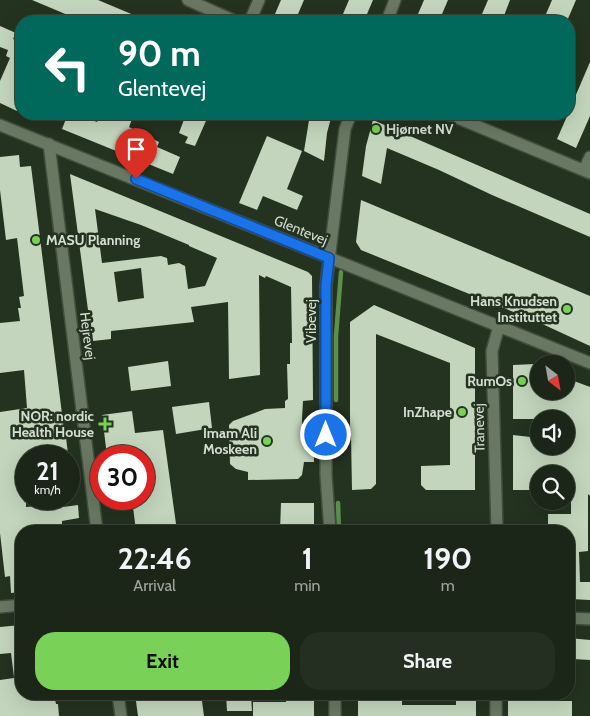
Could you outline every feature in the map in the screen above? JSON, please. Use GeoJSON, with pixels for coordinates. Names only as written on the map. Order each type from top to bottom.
{"type":"FeatureCollection","features":[{"type":"Feature","properties":{"kind":"street"},"geometry":{"type":"LineString","coordinates":[[188,0],[222,15]]}},
{"type":"Feature","properties":{"kind":"street"},"geometry":{"type":"LineString","coordinates":[[253,15],[259,0]]}},
{"type":"Feature","properties":{"kind":"street"},"geometry":{"type":"LineString","coordinates":[[389,15],[395,0]]}},
{"type":"Feature","properties":{"kind":"street","name":"Vibevej"},"geometry":{"type":"LineString","coordinates":[[330,525],[325,415],[326,285],[345,129],[349,120]]}},
{"type":"Feature","properties":{"kind":"street"},"geometry":{"type":"LineString","coordinates":[[462,120],[587,172],[590,157]]}},
{"type":"Feature","properties":{"kind":"street","name":"Glentevej"},"geometry":{"type":"LineString","coordinates":[[0,125],[590,363]]}},
{"type":"Feature","properties":{"kind":"street","name":"Hejrevej"},"geometry":{"type":"LineString","coordinates":[[49,144],[96,525]]}},
{"type":"Feature","properties":{"kind":"street","name":"Tranevej"},"geometry":{"type":"LineString","coordinates":[[497,525],[492,351],[499,326]]}},
{"type":"Feature","properties":{"kind":"street"},"geometry":{"type":"LineString","coordinates":[[0,607],[15,606]]}},
{"type":"Feature","properties":{"kind":"street"},"geometry":{"type":"LineString","coordinates":[[575,618],[590,619]]}},
{"type":"Feature","properties":{"kind":"street"},"geometry":{"type":"LineString","coordinates":[[119,700],[121,716]]}},
{"type":"Feature","properties":{"kind":"street"},"geometry":{"type":"LineString","coordinates":[[335,700],[335,716]]}},
{"type":"Feature","properties":{"kind":"street"},"geometry":{"type":"LineString","coordinates":[[496,700],[496,716]]}},
{"type":"Feature","properties":{"kind":"building"},"geometry":{"type":"Polygon","coordinates":[[[32,0],[98,0],[134,15],[68,15],[32,0]]]}},
{"type":"Feature","properties":{"kind":"building"},"geometry":{"type":"Polygon","coordinates":[[[281,0],[304,0],[298,15],[275,15],[281,0]]]}},
{"type":"Feature","properties":{"kind":"building"},"geometry":{"type":"Polygon","coordinates":[[[349,0],[373,0],[367,15],[343,15],[349,0]]]}},
{"type":"Feature","properties":{"kind":"building"},"geometry":{"type":"Polygon","coordinates":[[[424,0],[448,0],[442,15],[418,15],[424,0]]]}},
{"type":"Feature","properties":{"kind":"building"},"geometry":{"type":"Polygon","coordinates":[[[488,0],[510,0],[504,15],[482,15],[488,0]]]}},
{"type":"Feature","properties":{"kind":"building"},"geometry":{"type":"Polygon","coordinates":[[[552,0],[576,0],[570,15],[546,15],[552,0]]]}},
{"type":"Feature","properties":{"kind":"building"},"geometry":{"type":"Polygon","coordinates":[[[0,26],[15,33],[13,39],[15,40],[15,110],[0,103],[0,81],[10,58],[6,56],[8,50],[0,47],[0,26]]]}},
{"type":"Feature","properties":{"kind":"building"},"geometry":{"type":"Polygon","coordinates":[[[590,62],[590,116],[576,148],[557,139],[565,120],[575,120],[575,97],[590,62]]]}},
{"type":"Feature","properties":{"kind":"building"},"geometry":{"type":"Polygon","coordinates":[[[66,120],[92,120],[97,122],[98,120],[132,120],[129,127],[159,142],[157,147],[180,157],[173,174],[62,129],[66,120]]]}},
{"type":"Feature","properties":{"kind":"building"},"geometry":{"type":"Polygon","coordinates":[[[184,120],[206,120],[195,146],[185,143],[188,137],[179,133],[184,120]]]}},
{"type":"Feature","properties":{"kind":"building"},"geometry":{"type":"Polygon","coordinates":[[[309,120],[330,120],[324,161],[304,151],[309,120]]]}},
{"type":"Feature","properties":{"kind":"building"},"geometry":{"type":"Polygon","coordinates":[[[373,120],[590,214],[590,237],[387,148],[381,184],[362,176],[366,146],[373,120]]]}},
{"type":"Feature","properties":{"kind":"building"},"geometry":{"type":"Polygon","coordinates":[[[267,136],[302,151],[287,189],[303,196],[297,210],[263,196],[257,210],[239,203],[267,136]]]}},
{"type":"Feature","properties":{"kind":"building"},"geometry":{"type":"Polygon","coordinates":[[[19,155],[20,167],[31,166],[67,445],[15,445],[15,510],[78,510],[79,518],[62,521],[62,524],[55,525],[15,525],[15,593],[11,593],[10,576],[5,577],[0,533],[0,412],[27,408],[24,370],[0,373],[0,323],[20,321],[18,308],[21,308],[19,297],[24,296],[17,238],[6,240],[0,190],[0,157],[19,155]]]}},
{"type":"Feature","properties":{"kind":"building"},"geometry":{"type":"Polygon","coordinates":[[[70,174],[308,272],[312,276],[313,400],[303,401],[302,426],[313,426],[314,462],[304,462],[302,475],[298,479],[248,480],[248,472],[236,469],[230,464],[229,425],[233,421],[265,409],[285,408],[285,401],[288,399],[287,364],[290,364],[290,343],[292,343],[291,287],[266,276],[265,278],[259,275],[260,375],[229,379],[228,302],[191,307],[194,322],[111,331],[111,339],[93,341],[70,174]],[[95,209],[102,263],[161,256],[167,258],[168,265],[179,263],[185,266],[188,289],[205,286],[217,258],[141,225],[95,209]],[[141,268],[114,272],[118,302],[144,298],[141,268]]]}},
{"type":"Feature","properties":{"kind":"building"},"geometry":{"type":"Polygon","coordinates":[[[361,200],[590,296],[590,346],[538,322],[361,250],[356,242],[361,200]]]}},
{"type":"Feature","properties":{"kind":"building"},"geometry":{"type":"Polygon","coordinates":[[[374,305],[475,348],[475,490],[426,490],[421,485],[421,466],[450,465],[450,363],[376,334],[376,484],[371,489],[352,490],[350,322],[374,305]]]}},
{"type":"Feature","properties":{"kind":"building"},"geometry":{"type":"Polygon","coordinates":[[[168,361],[171,386],[131,391],[128,367],[168,361]]]}},
{"type":"Feature","properties":{"kind":"building"},"geometry":{"type":"Polygon","coordinates":[[[530,364],[530,400],[575,400],[575,381],[590,387],[588,551],[579,552],[580,582],[590,582],[590,600],[575,599],[575,525],[548,525],[548,514],[571,514],[571,510],[575,510],[575,465],[530,465],[530,490],[513,490],[513,435],[530,437],[530,455],[575,455],[575,410],[530,410],[530,419],[513,419],[513,365],[530,364]]]}},
{"type":"Feature","properties":{"kind":"building"},"geometry":{"type":"Polygon","coordinates":[[[209,402],[212,428],[176,434],[172,407],[209,402]]]}},
{"type":"Feature","properties":{"kind":"building"},"geometry":{"type":"Polygon","coordinates":[[[132,411],[135,433],[163,430],[176,525],[135,525],[133,510],[155,510],[155,445],[106,445],[102,415],[132,411]]]}},
{"type":"Feature","properties":{"kind":"building"},"geometry":{"type":"Polygon","coordinates":[[[281,503],[314,503],[314,525],[280,525],[281,503]]]}},
{"type":"Feature","properties":{"kind":"building"},"geometry":{"type":"Polygon","coordinates":[[[15,626],[15,677],[11,653],[0,654],[0,627],[15,626]]]}},
{"type":"Feature","properties":{"kind":"building"},"geometry":{"type":"Polygon","coordinates":[[[575,639],[590,640],[590,660],[575,659],[575,639]]]}},
{"type":"Feature","properties":{"kind":"building"},"geometry":{"type":"Polygon","coordinates":[[[15,678],[15,700],[55,700],[56,704],[58,704],[59,716],[0,716],[0,680],[15,678]]]}},
{"type":"Feature","properties":{"kind":"building"},"geometry":{"type":"Polygon","coordinates":[[[136,700],[202,700],[204,716],[138,716],[136,700]]]}},
{"type":"Feature","properties":{"kind":"building"},"geometry":{"type":"Polygon","coordinates":[[[226,700],[251,700],[252,711],[227,711],[226,700]]]}},
{"type":"Feature","properties":{"kind":"building"},"geometry":{"type":"Polygon","coordinates":[[[286,700],[314,700],[314,716],[253,716],[253,702],[286,702],[286,700]]]}},
{"type":"Feature","properties":{"kind":"building"},"geometry":{"type":"Polygon","coordinates":[[[358,700],[402,700],[402,705],[456,705],[456,700],[476,700],[476,716],[358,716],[358,700]]]}},
{"type":"Feature","properties":{"kind":"building"},"geometry":{"type":"Polygon","coordinates":[[[508,700],[572,701],[572,716],[508,716],[508,700]]]}},
{"type":"Feature","properties":{"kind":"waterway"},"geometry":{"type":"LineString","coordinates":[[336,400],[336,336],[341,272]]}},
{"type":"Feature","properties":{"kind":"waterway"},"geometry":{"type":"LineString","coordinates":[[338,503],[339,525]]}},
{"type":"Feature","properties":{"kind":"place","name":"Hjørnet NV"},"geometry":{"type":"Point","coordinates":[376,129]}},
{"type":"Feature","properties":{"kind":"place","name":"MASU Planning"},"geometry":{"type":"Point","coordinates":[36,240]}},
{"type":"Feature","properties":{"kind":"place","name":"Hans Knudsen Instituttet"},"geometry":{"type":"Point","coordinates":[567,309]}},
{"type":"Feature","properties":{"kind":"place","name":"RumOs"},"geometry":{"type":"Point","coordinates":[522,381]}},
{"type":"Feature","properties":{"kind":"place","name":"InZhape"},"geometry":{"type":"Point","coordinates":[462,412]}},
{"type":"Feature","properties":{"kind":"place","name":"NOR: nordic Health House"},"geometry":{"type":"Point","coordinates":[105,424]}},
{"type":"Feature","properties":{"kind":"place","name":"Imam Ali Moskeen"},"geometry":{"type":"Point","coordinates":[267,441]}},
{"type":"Feature","properties":{"kind":"route"},"geometry":{"type":"LineString","coordinates":[[136,179],[329,258],[326,285],[326,435]]}}]}
